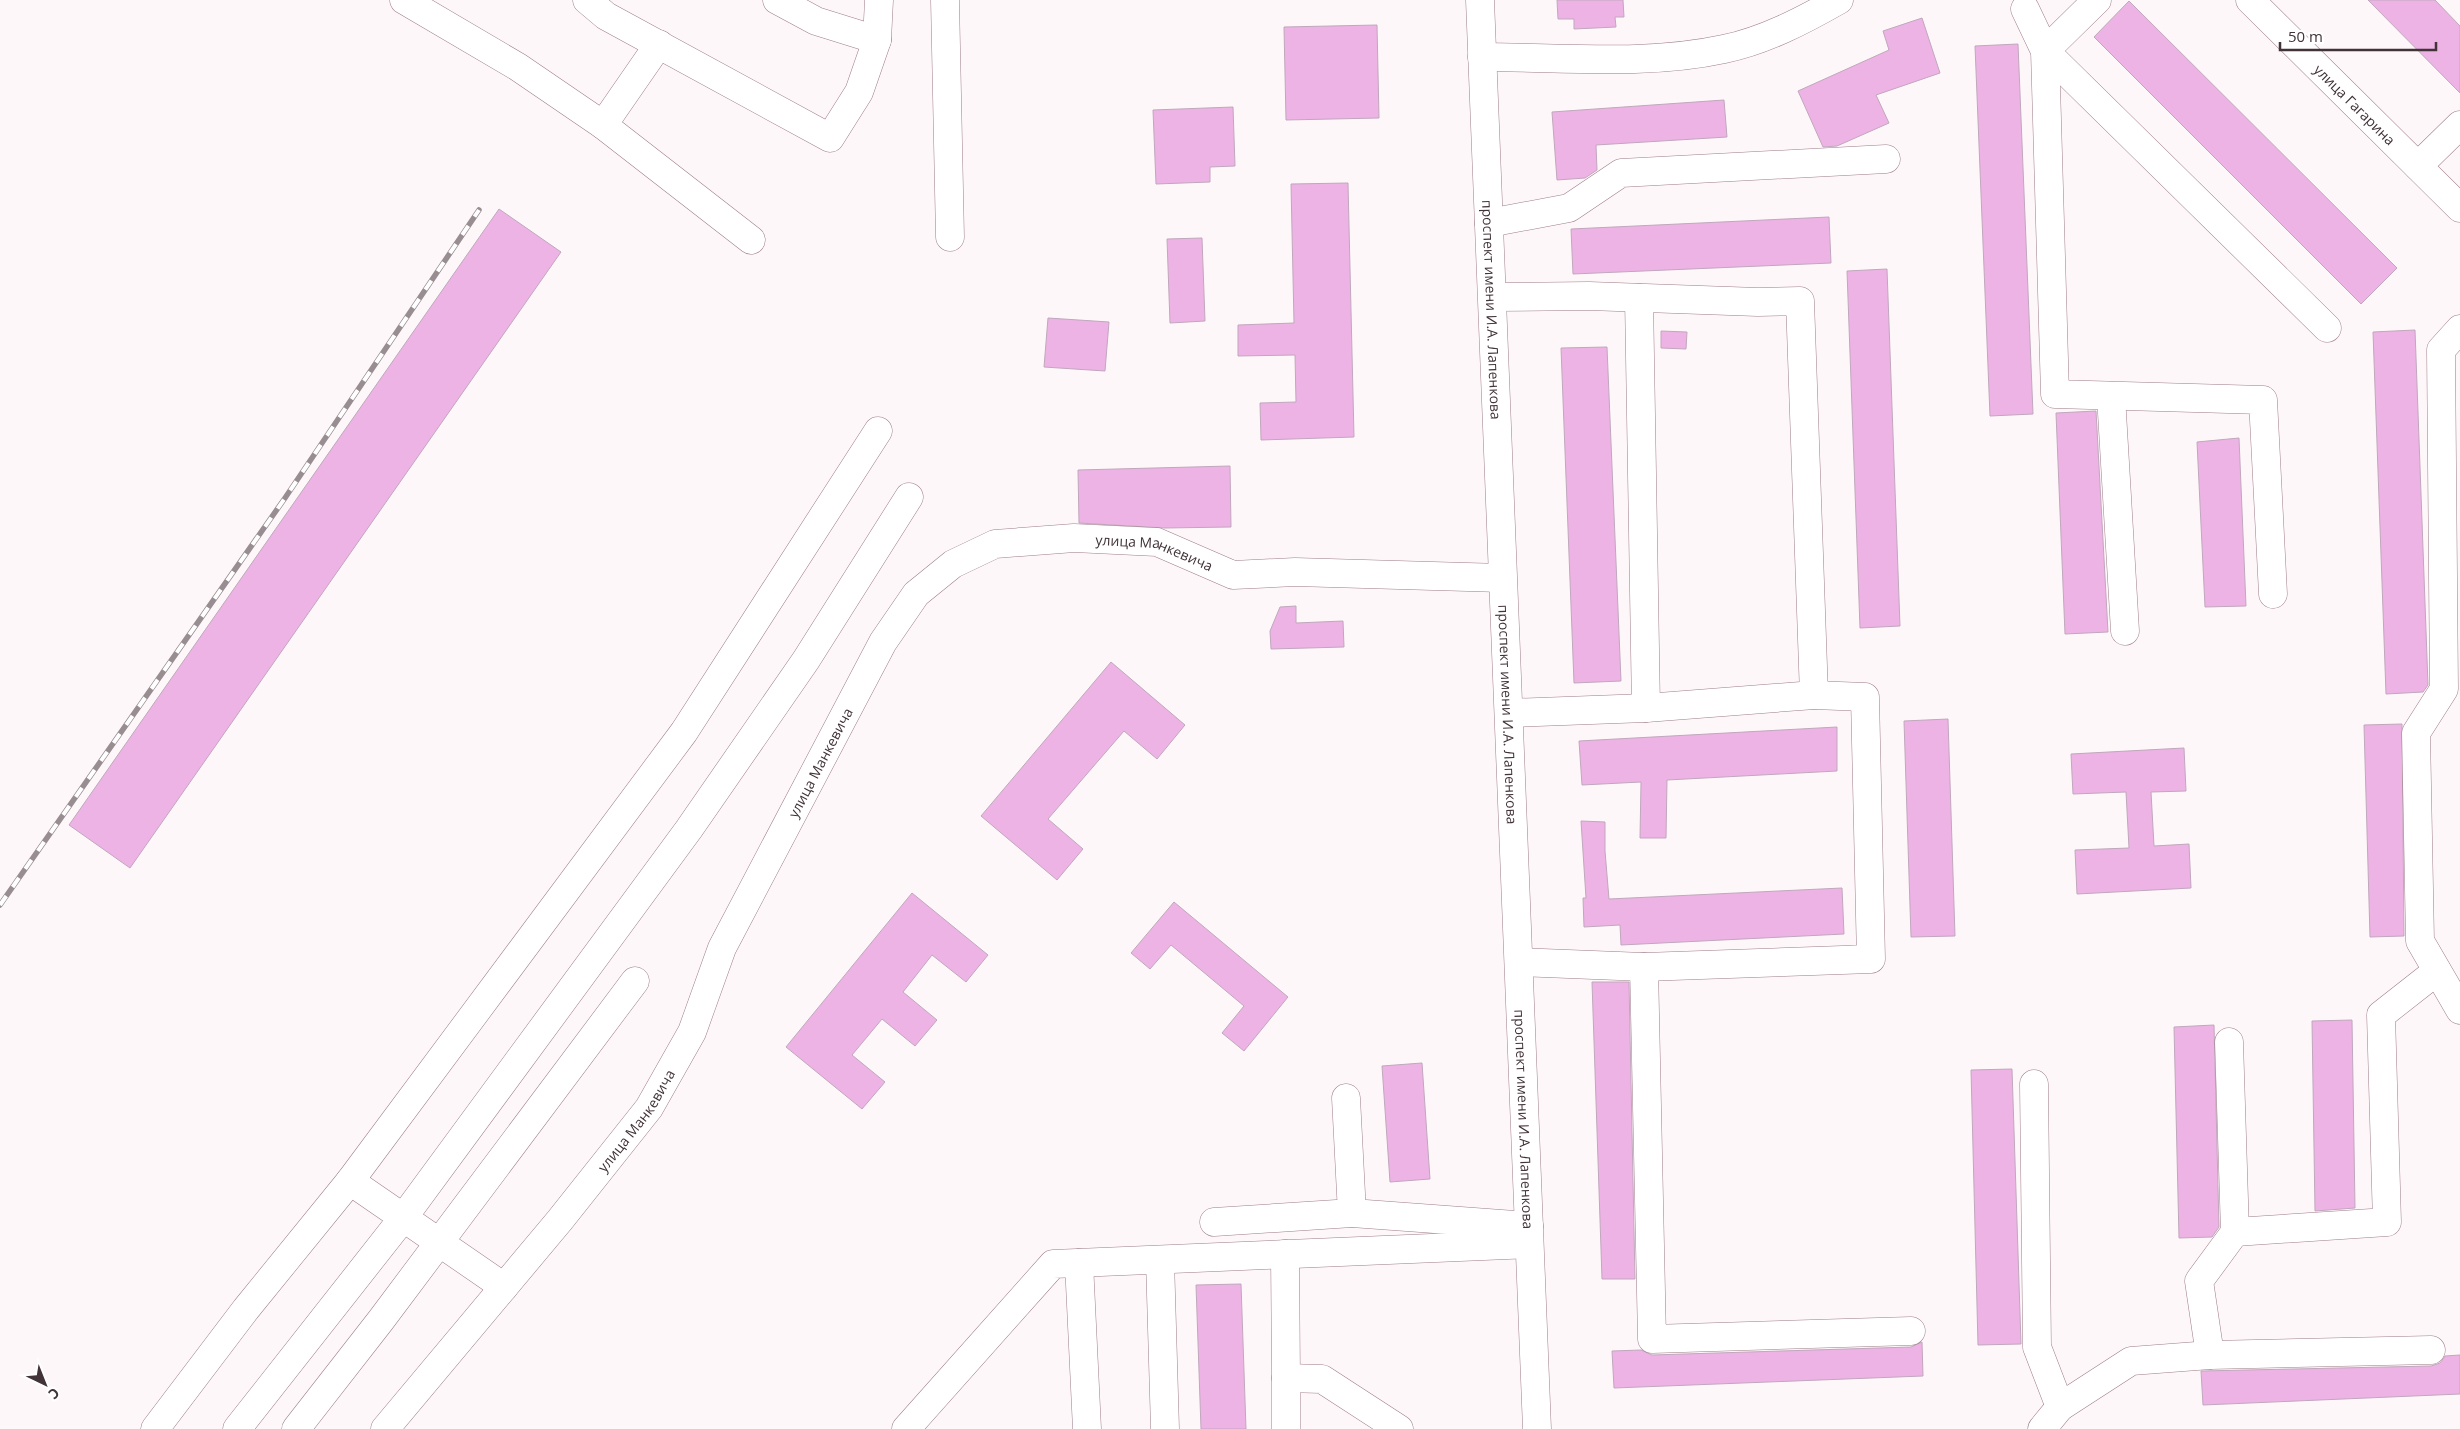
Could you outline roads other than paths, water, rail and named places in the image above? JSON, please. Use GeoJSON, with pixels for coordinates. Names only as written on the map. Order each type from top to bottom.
{"type":"FeatureCollection","features":[{"type":"Feature","properties":{"kind":"street"},"geometry":{"type":"LineString","coordinates":[[404,0],[518,67],[603,125],[751,240]]}},
{"type":"Feature","properties":{"kind":"street"},"geometry":{"type":"LineString","coordinates":[[587,0],[606,16],[830,138],[859,92],[877,40],[879,0]]}},
{"type":"Feature","properties":{"kind":"street"},"geometry":{"type":"LineString","coordinates":[[777,0],[816,20],[877,40]]}},
{"type":"Feature","properties":{"kind":"street"},"geometry":{"type":"LineString","coordinates":[[945,0],[950,237]]}},
{"type":"Feature","properties":{"kind":"street","name":"проспект имени И.А. Лапенкова"},"geometry":{"type":"LineString","coordinates":[[1480,0],[1493,297],[1502,578],[1520,962],[1537,1429]]}},
{"type":"Feature","properties":{"kind":"street"},"geometry":{"type":"LineString","coordinates":[[1482,57],[1653,58],[1725,49],[1772,34],[1838,0]]}},
{"type":"Feature","properties":{"kind":"street"},"geometry":{"type":"LineString","coordinates":[[2096,0],[2045,51],[2055,394],[2263,400],[2273,594]]}},
{"type":"Feature","properties":{"kind":"street","name":"улица Гагарина"},"geometry":{"type":"LineString","coordinates":[[2250,0],[2460,208]]}},
{"type":"Feature","properties":{"kind":"street"},"geometry":{"type":"LineString","coordinates":[[2025,9],[2045,51],[2327,328]]}},
{"type":"Feature","properties":{"kind":"street"},"geometry":{"type":"LineString","coordinates":[[603,125],[659,44]]}},
{"type":"Feature","properties":{"kind":"street"},"geometry":{"type":"LineString","coordinates":[[2418,166],[2460,125]]}},
{"type":"Feature","properties":{"kind":"street"},"geometry":{"type":"LineString","coordinates":[[1489,223],[1569,208],[1621,173],[1886,159]]}},
{"type":"Feature","properties":{"kind":"street"},"geometry":{"type":"LineString","coordinates":[[1493,297],[1639,298],[1758,302],[1800,300],[1814,695]]}},
{"type":"Feature","properties":{"kind":"street"},"geometry":{"type":"LineString","coordinates":[[1639,298],[1646,708]]}},
{"type":"Feature","properties":{"kind":"street"},"geometry":{"type":"LineString","coordinates":[[2460,329],[2441,350],[2444,689],[2416,733],[2420,941],[2460,1010]]}},
{"type":"Feature","properties":{"kind":"street"},"geometry":{"type":"LineString","coordinates":[[2111,396],[2125,630]]}},
{"type":"Feature","properties":{"kind":"street"},"geometry":{"type":"LineString","coordinates":[[155,1429],[246,1309],[350,1181],[684,732],[878,431]]}},
{"type":"Feature","properties":{"kind":"street"},"geometry":{"type":"LineString","coordinates":[[237,1429],[403,1218],[689,829],[806,660],[909,497]]}},
{"type":"Feature","properties":{"kind":"street","name":"улица Манкевича"},"geometry":{"type":"LineString","coordinates":[[385,1429],[560,1220],[649,1108],[688,1041],[722,948],[883,642],[916,594],[953,564],[995,544],[1074,538],[1157,542],[1233,575],[1295,572],[1502,578]]}},
{"type":"Feature","properties":{"kind":"street"},"geometry":{"type":"LineString","coordinates":[[1509,713],[1646,708],[1814,695],[1865,697],[1871,959],[1644,967],[1520,962]]}},
{"type":"Feature","properties":{"kind":"street"},"geometry":{"type":"LineString","coordinates":[[1644,967],[1652,1339],[1911,1332]]}},
{"type":"Feature","properties":{"kind":"street"},"geometry":{"type":"LineString","coordinates":[[2235,1232],[2387,1222],[2380,1015],[2437,971]]}},
{"type":"Feature","properties":{"kind":"street"},"geometry":{"type":"LineString","coordinates":[[296,1429],[382,1320],[635,981]]}},
{"type":"Feature","properties":{"kind":"street"},"geometry":{"type":"LineString","coordinates":[[2210,1355],[2199,1281],[2235,1232],[2229,1042]]}},
{"type":"Feature","properties":{"kind":"street"},"geometry":{"type":"LineString","coordinates":[[2034,1084],[2037,1347],[2060,1407]]}},
{"type":"Feature","properties":{"kind":"street"},"geometry":{"type":"LineString","coordinates":[[1346,1098],[1352,1213]]}},
{"type":"Feature","properties":{"kind":"street"},"geometry":{"type":"LineString","coordinates":[[350,1181],[504,1287]]}},
{"type":"Feature","properties":{"kind":"street"},"geometry":{"type":"LineString","coordinates":[[1214,1222],[1352,1213],[1529,1235]]}},
{"type":"Feature","properties":{"kind":"street"},"geometry":{"type":"LineString","coordinates":[[906,1429],[1053,1264],[1284,1254],[1529,1235]]}},
{"type":"Feature","properties":{"kind":"street"},"geometry":{"type":"LineString","coordinates":[[1284,1254],[1286,1429]]}},
{"type":"Feature","properties":{"kind":"street"},"geometry":{"type":"LineString","coordinates":[[1160,1260],[1165,1429]]}},
{"type":"Feature","properties":{"kind":"street"},"geometry":{"type":"LineString","coordinates":[[1079,1263],[1086,1429]]}},
{"type":"Feature","properties":{"kind":"street"},"geometry":{"type":"LineString","coordinates":[[2042,1429],[2060,1407],[2131,1361],[2210,1355],[2431,1350]]}},
{"type":"Feature","properties":{"kind":"street"},"geometry":{"type":"LineString","coordinates":[[1286,1378],[1322,1379],[1398,1429]]}},
{"type":"Feature","properties":{"kind":"railway"},"geometry":{"type":"LineString","coordinates":[[0,905],[285,498],[479,210]]}}]}
